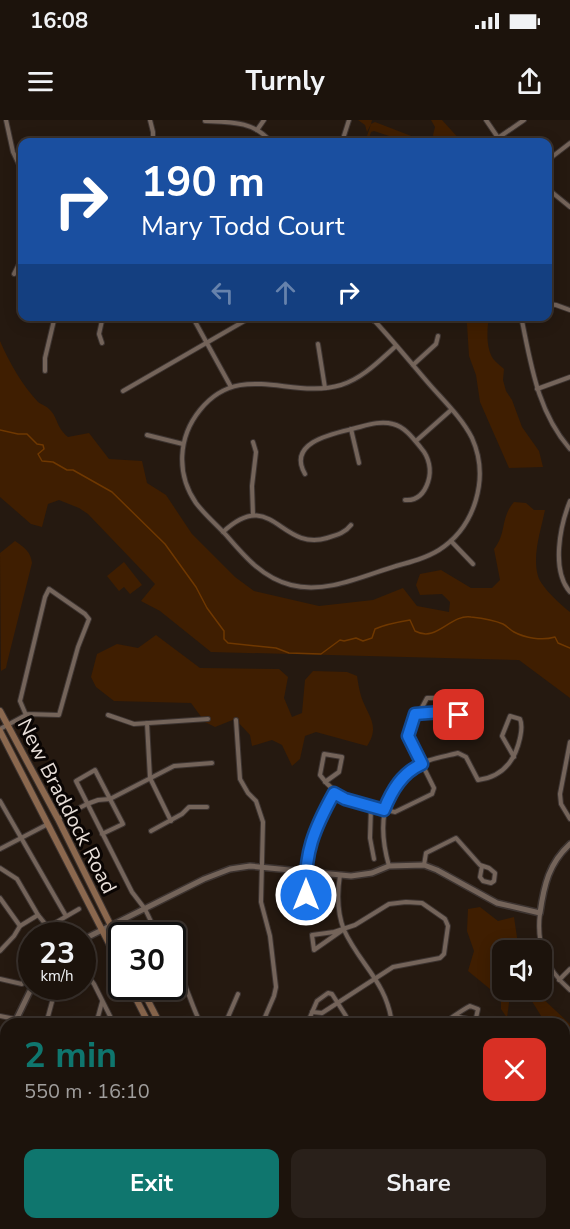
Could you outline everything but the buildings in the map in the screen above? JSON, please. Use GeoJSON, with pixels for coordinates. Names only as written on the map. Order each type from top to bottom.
{"type":"FeatureCollection","features":[{"type":"Feature","properties":{"kind":"main road","name":"New Braddock Road"},"geometry":{"type":"LineString","coordinates":[[0,711],[58,819],[109,922]]}},
{"type":"Feature","properties":{"kind":"main road","name":"New Braddock Road"},"geometry":{"type":"LineString","coordinates":[[1,733],[108,942]]}},
{"type":"Feature","properties":{"kind":"main road"},"geometry":{"type":"LineString","coordinates":[[137,1000],[146,1018]]}},
{"type":"Feature","properties":{"kind":"main road"},"geometry":{"type":"LineString","coordinates":[[148,1000],[157,1018]]}},
{"type":"Feature","properties":{"kind":"street"},"geometry":{"type":"LineString","coordinates":[[6,120],[13,152],[18,163]]}},
{"type":"Feature","properties":{"kind":"street"},"geometry":{"type":"LineString","coordinates":[[150,120],[152,138]]}},
{"type":"Feature","properties":{"kind":"street"},"geometry":{"type":"LineString","coordinates":[[258,130],[264,120]]}},
{"type":"Feature","properties":{"kind":"street"},"geometry":{"type":"LineString","coordinates":[[343,138],[349,120]]}},
{"type":"Feature","properties":{"kind":"street"},"geometry":{"type":"LineString","coordinates":[[486,120],[498,138],[524,120]]}},
{"type":"Feature","properties":{"kind":"street"},"geometry":{"type":"LineString","coordinates":[[205,121],[236,122],[258,130],[267,138]]}},
{"type":"Feature","properties":{"kind":"street"},"geometry":{"type":"LineString","coordinates":[[552,157],[570,143]]}},
{"type":"Feature","properties":{"kind":"street"},"geometry":{"type":"LineString","coordinates":[[552,192],[570,207]]}},
{"type":"Feature","properties":{"kind":"street"},"geometry":{"type":"LineString","coordinates":[[14,274],[18,266]]}},
{"type":"Feature","properties":{"kind":"street"},"geometry":{"type":"LineString","coordinates":[[552,304],[570,310]]}},
{"type":"Feature","properties":{"kind":"street"},"geometry":{"type":"LineString","coordinates":[[45,371],[45,358],[54,321]]}},
{"type":"Feature","properties":{"kind":"street"},"geometry":{"type":"LineString","coordinates":[[102,321],[100,330],[102,343]]}},
{"type":"Feature","properties":{"kind":"street"},"geometry":{"type":"LineString","coordinates":[[195,321],[231,387]]}},
{"type":"Feature","properties":{"kind":"street"},"geometry":{"type":"LineString","coordinates":[[123,391],[246,321]]}},
{"type":"Feature","properties":{"kind":"street"},"geometry":{"type":"LineString","coordinates":[[374,321],[413,365],[451,410],[472,438],[480,471],[474,507],[463,527],[451,541],[423,558],[335,585],[309,587],[288,584],[269,576],[252,564],[200,508],[191,494],[184,475],[183,444],[190,424],[200,410],[218,394],[231,387],[259,382],[302,388],[341,385],[357,378],[396,346]]}},
{"type":"Feature","properties":{"kind":"street"},"geometry":{"type":"LineString","coordinates":[[522,321],[537,389],[550,422],[570,449]]}},
{"type":"Feature","properties":{"kind":"street"},"geometry":{"type":"LineString","coordinates":[[413,365],[432,348],[438,336]]}},
{"type":"Feature","properties":{"kind":"street"},"geometry":{"type":"LineString","coordinates":[[318,344],[325,388]]}},
{"type":"Feature","properties":{"kind":"street"},"geometry":{"type":"LineString","coordinates":[[537,389],[570,377]]}},
{"type":"Feature","properties":{"kind":"street"},"geometry":{"type":"LineString","coordinates":[[415,441],[451,410]]}},
{"type":"Feature","properties":{"kind":"street"},"geometry":{"type":"LineString","coordinates":[[305,474],[300,460],[310,445],[322,436],[386,422],[402,428],[428,459],[429,478],[420,496],[405,500]]}},
{"type":"Feature","properties":{"kind":"street"},"geometry":{"type":"LineString","coordinates":[[351,429],[359,464]]}},
{"type":"Feature","properties":{"kind":"street"},"geometry":{"type":"LineString","coordinates":[[147,435],[183,444]]}},
{"type":"Feature","properties":{"kind":"street"},"geometry":{"type":"LineString","coordinates":[[253,442],[256,452],[252,486],[253,515]]}},
{"type":"Feature","properties":{"kind":"street"},"geometry":{"type":"LineString","coordinates":[[570,501],[558,563],[561,578],[570,592]]}},
{"type":"Feature","properties":{"kind":"street"},"geometry":{"type":"LineString","coordinates":[[223,532],[236,522],[253,515],[270,519],[292,535],[309,540],[322,540],[340,534],[351,525]]}},
{"type":"Feature","properties":{"kind":"street"},"geometry":{"type":"LineString","coordinates":[[451,541],[473,564]]}},
{"type":"Feature","properties":{"kind":"street"},"geometry":{"type":"LineString","coordinates":[[1,733],[26,714],[56,716],[62,711],[78,646],[89,619],[50,589],[45,597],[20,700],[26,714]]}},
{"type":"Feature","properties":{"kind":"street"},"geometry":{"type":"LineString","coordinates":[[325,782],[339,772],[342,757],[324,754],[320,775],[325,782],[334,793],[345,799],[398,812],[432,794],[434,788],[408,736],[413,716],[418,713],[441,712],[459,715],[465,701],[461,698],[428,698],[418,713]]}},
{"type":"Feature","properties":{"kind":"street"},"geometry":{"type":"LineString","coordinates":[[108,715],[134,724],[208,719]]}},
{"type":"Feature","properties":{"kind":"street"},"geometry":{"type":"LineString","coordinates":[[389,866],[382,831],[384,810],[396,786],[404,776],[422,764],[458,753],[466,757],[478,780],[505,769],[514,758],[517,752],[522,722],[510,716],[502,736],[514,758]]}},
{"type":"Feature","properties":{"kind":"street"},"geometry":{"type":"LineString","coordinates":[[236,720],[240,779],[256,801],[263,822],[261,902],[270,936],[276,987],[265,1018]]}},
{"type":"Feature","properties":{"kind":"street"},"geometry":{"type":"LineString","coordinates":[[147,723],[150,778],[171,821]]}},
{"type":"Feature","properties":{"kind":"street"},"geometry":{"type":"LineString","coordinates":[[570,742],[560,798],[570,819]]}},
{"type":"Feature","properties":{"kind":"street"},"geometry":{"type":"LineString","coordinates":[[58,819],[87,804],[110,799],[174,766],[212,763]]}},
{"type":"Feature","properties":{"kind":"street"},"geometry":{"type":"LineString","coordinates":[[102,834],[123,824],[95,770],[76,781],[102,834],[132,892],[151,922]]}},
{"type":"Feature","properties":{"kind":"street"},"geometry":{"type":"LineString","coordinates":[[324,894],[306,895],[305,872],[310,844],[318,820],[334,793]]}},
{"type":"Feature","properties":{"kind":"street"},"geometry":{"type":"LineString","coordinates":[[0,801],[66,916]]}},
{"type":"Feature","properties":{"kind":"street"},"geometry":{"type":"LineString","coordinates":[[150,831],[171,821],[189,807],[207,807]]}},
{"type":"Feature","properties":{"kind":"street"},"geometry":{"type":"LineString","coordinates":[[371,807],[370,838],[374,859]]}},
{"type":"Feature","properties":{"kind":"street"},"geometry":{"type":"LineString","coordinates":[[0,849],[48,824]]}},
{"type":"Feature","properties":{"kind":"street"},"geometry":{"type":"LineString","coordinates":[[424,865],[426,853],[456,838],[482,866],[495,873],[494,881],[491,883],[483,881],[480,877],[482,866]]}},
{"type":"Feature","properties":{"kind":"street"},"geometry":{"type":"LineString","coordinates":[[570,844],[561,853],[549,872],[538,931],[541,949],[548,966],[570,990]]}},
{"type":"Feature","properties":{"kind":"street"},"geometry":{"type":"LineString","coordinates":[[119,922],[218,873],[238,867],[262,866],[305,872],[362,875],[389,866],[424,865],[497,903],[540,913]]}},
{"type":"Feature","properties":{"kind":"street"},"geometry":{"type":"LineString","coordinates":[[0,868],[17,879],[44,922]]}},
{"type":"Feature","properties":{"kind":"street"},"geometry":{"type":"LineString","coordinates":[[340,875],[338,906],[344,929],[386,998],[391,1018]]}},
{"type":"Feature","properties":{"kind":"street"},"geometry":{"type":"LineString","coordinates":[[0,898],[18,923]]}},
{"type":"Feature","properties":{"kind":"street"},"geometry":{"type":"LineString","coordinates":[[312,1012],[322,1013],[393,967],[440,958],[444,954],[448,926],[445,919],[434,909],[422,903],[397,902],[384,906],[359,923],[344,929],[314,950],[312,935],[344,929]]}},
{"type":"Feature","properties":{"kind":"street"},"geometry":{"type":"LineString","coordinates":[[56,922],[79,909]]}},
{"type":"Feature","properties":{"kind":"street"},"geometry":{"type":"LineString","coordinates":[[27,922],[38,915]]}},
{"type":"Feature","properties":{"kind":"street"},"geometry":{"type":"LineString","coordinates":[[96,933],[108,927]]}},
{"type":"Feature","properties":{"kind":"street"},"geometry":{"type":"LineString","coordinates":[[0,951],[18,929]]}},
{"type":"Feature","properties":{"kind":"street"},"geometry":{"type":"LineString","coordinates":[[559,980],[570,969]]}},
{"type":"Feature","properties":{"kind":"street"},"geometry":{"type":"LineString","coordinates":[[0,979],[18,983]]}},
{"type":"Feature","properties":{"kind":"street"},"geometry":{"type":"LineString","coordinates":[[186,986],[198,1018]]}},
{"type":"Feature","properties":{"kind":"street"},"geometry":{"type":"LineString","coordinates":[[96,990],[111,1018]]}},
{"type":"Feature","properties":{"kind":"street"},"geometry":{"type":"LineString","coordinates":[[310,1018],[317,1001],[328,993],[332,994],[339,1003],[346,1018]]}},
{"type":"Feature","properties":{"kind":"street"},"geometry":{"type":"LineString","coordinates":[[228,1018],[238,994]]}},
{"type":"Feature","properties":{"kind":"street"},"geometry":{"type":"LineString","coordinates":[[16,1018],[25,1000]]}},
{"type":"Feature","properties":{"kind":"street"},"geometry":{"type":"LineString","coordinates":[[48,1018],[52,1000]]}},
{"type":"Feature","properties":{"kind":"street"},"geometry":{"type":"LineString","coordinates":[[98,1018],[102,1001]]}},
{"type":"Feature","properties":{"kind":"street"},"geometry":{"type":"LineString","coordinates":[[452,1018],[470,1006],[478,1009],[476,1018]]}},
{"type":"Feature","properties":{"kind":"street"},"geometry":{"type":"LineString","coordinates":[[454,1016],[463,1018]]}},
{"type":"Feature","properties":{"kind":"shaded area"},"geometry":{"type":"Polygon","coordinates":[[[358,120],[372,120],[367,132],[365,125],[358,120]]]}},
{"type":"Feature","properties":{"kind":"shaded area"},"geometry":{"type":"Polygon","coordinates":[[[431,120],[442,120],[458,138],[434,138],[435,127],[431,120]]]}},
{"type":"Feature","properties":{"kind":"shaded area"},"geometry":{"type":"Polygon","coordinates":[[[375,122],[416,138],[390,138],[374,131],[371,132],[369,138],[367,136],[371,124],[375,122]]]}},
{"type":"Feature","properties":{"kind":"shaded area"},"geometry":{"type":"Polygon","coordinates":[[[466,321],[489,321],[488,347],[492,358],[504,369],[503,380],[506,391],[512,400],[522,427],[539,451],[543,467],[509,468],[480,402],[476,375],[469,356],[466,321]]]}},
{"type":"Feature","properties":{"kind":"shaded area"},"geometry":{"type":"Polygon","coordinates":[[[0,341],[21,381],[38,402],[53,413],[59,426],[68,437],[89,433],[109,459],[142,461],[147,483],[166,495],[192,534],[235,577],[254,591],[319,606],[373,600],[403,588],[417,606],[449,612],[450,602],[442,594],[420,595],[416,585],[420,574],[441,570],[471,588],[492,588],[500,580],[494,549],[514,502],[526,503],[534,510],[545,510],[538,543],[536,568],[543,585],[570,612],[570,698],[519,660],[211,652],[160,611],[141,601],[155,584],[88,514],[59,500],[48,504],[42,527],[31,524],[0,497],[0,341]]]}},
{"type":"Feature","properties":{"kind":"shaded area"},"geometry":{"type":"Polygon","coordinates":[[[15,541],[26,550],[32,563],[6,668],[1,671],[0,553],[15,541]]]}},
{"type":"Feature","properties":{"kind":"shaded area"},"geometry":{"type":"Polygon","coordinates":[[[124,562],[142,585],[130,594],[124,587],[119,591],[107,576],[124,562]]]}},
{"type":"Feature","properties":{"kind":"shaded area"},"geometry":{"type":"Polygon","coordinates":[[[156,635],[200,668],[279,669],[288,677],[284,698],[292,717],[302,713],[305,680],[313,671],[347,672],[357,676],[361,696],[372,720],[371,739],[367,746],[316,732],[305,736],[300,759],[292,766],[282,745],[272,740],[252,746],[250,735],[235,719],[215,727],[205,722],[191,703],[114,701],[96,687],[91,677],[97,654],[117,644],[138,648],[156,635]]]}},
{"type":"Feature","properties":{"kind":"shaded area"},"geometry":{"type":"Polygon","coordinates":[[[480,907],[498,921],[514,917],[517,940],[492,940],[492,991],[468,971],[474,951],[467,931],[468,909],[480,907]]]}},
{"type":"Feature","properties":{"kind":"shaded area"},"geometry":{"type":"Polygon","coordinates":[[[501,1000],[509,1000],[507,1018],[501,1009],[501,1000]]]}},
{"type":"Feature","properties":{"kind":"shaded area"},"geometry":{"type":"Polygon","coordinates":[[[531,1000],[544,1000],[564,1018],[542,1018],[531,1000]]]}},
{"type":"Feature","properties":{"kind":"waterway"},"geometry":{"type":"LineString","coordinates":[[0,430],[27,434],[37,444],[43,445],[44,449],[38,454],[42,461],[53,462],[67,470],[73,470],[112,492],[165,544],[196,587],[207,608],[224,631],[224,639],[228,643],[276,648],[289,653],[321,654],[340,640],[356,638],[363,641],[372,638],[375,629],[392,623],[410,620],[415,631],[423,634],[437,631],[463,617],[471,617],[499,623],[523,636],[539,639],[555,637],[558,643],[570,648]]}},
{"type":"Feature","properties":{"kind":"route"},"geometry":{"type":"LineString","coordinates":[[306,895],[305,872],[310,844],[318,820],[334,793],[345,799],[384,810],[396,786],[404,776],[422,764],[408,736],[413,716],[418,713],[441,712],[459,715]]}}]}
